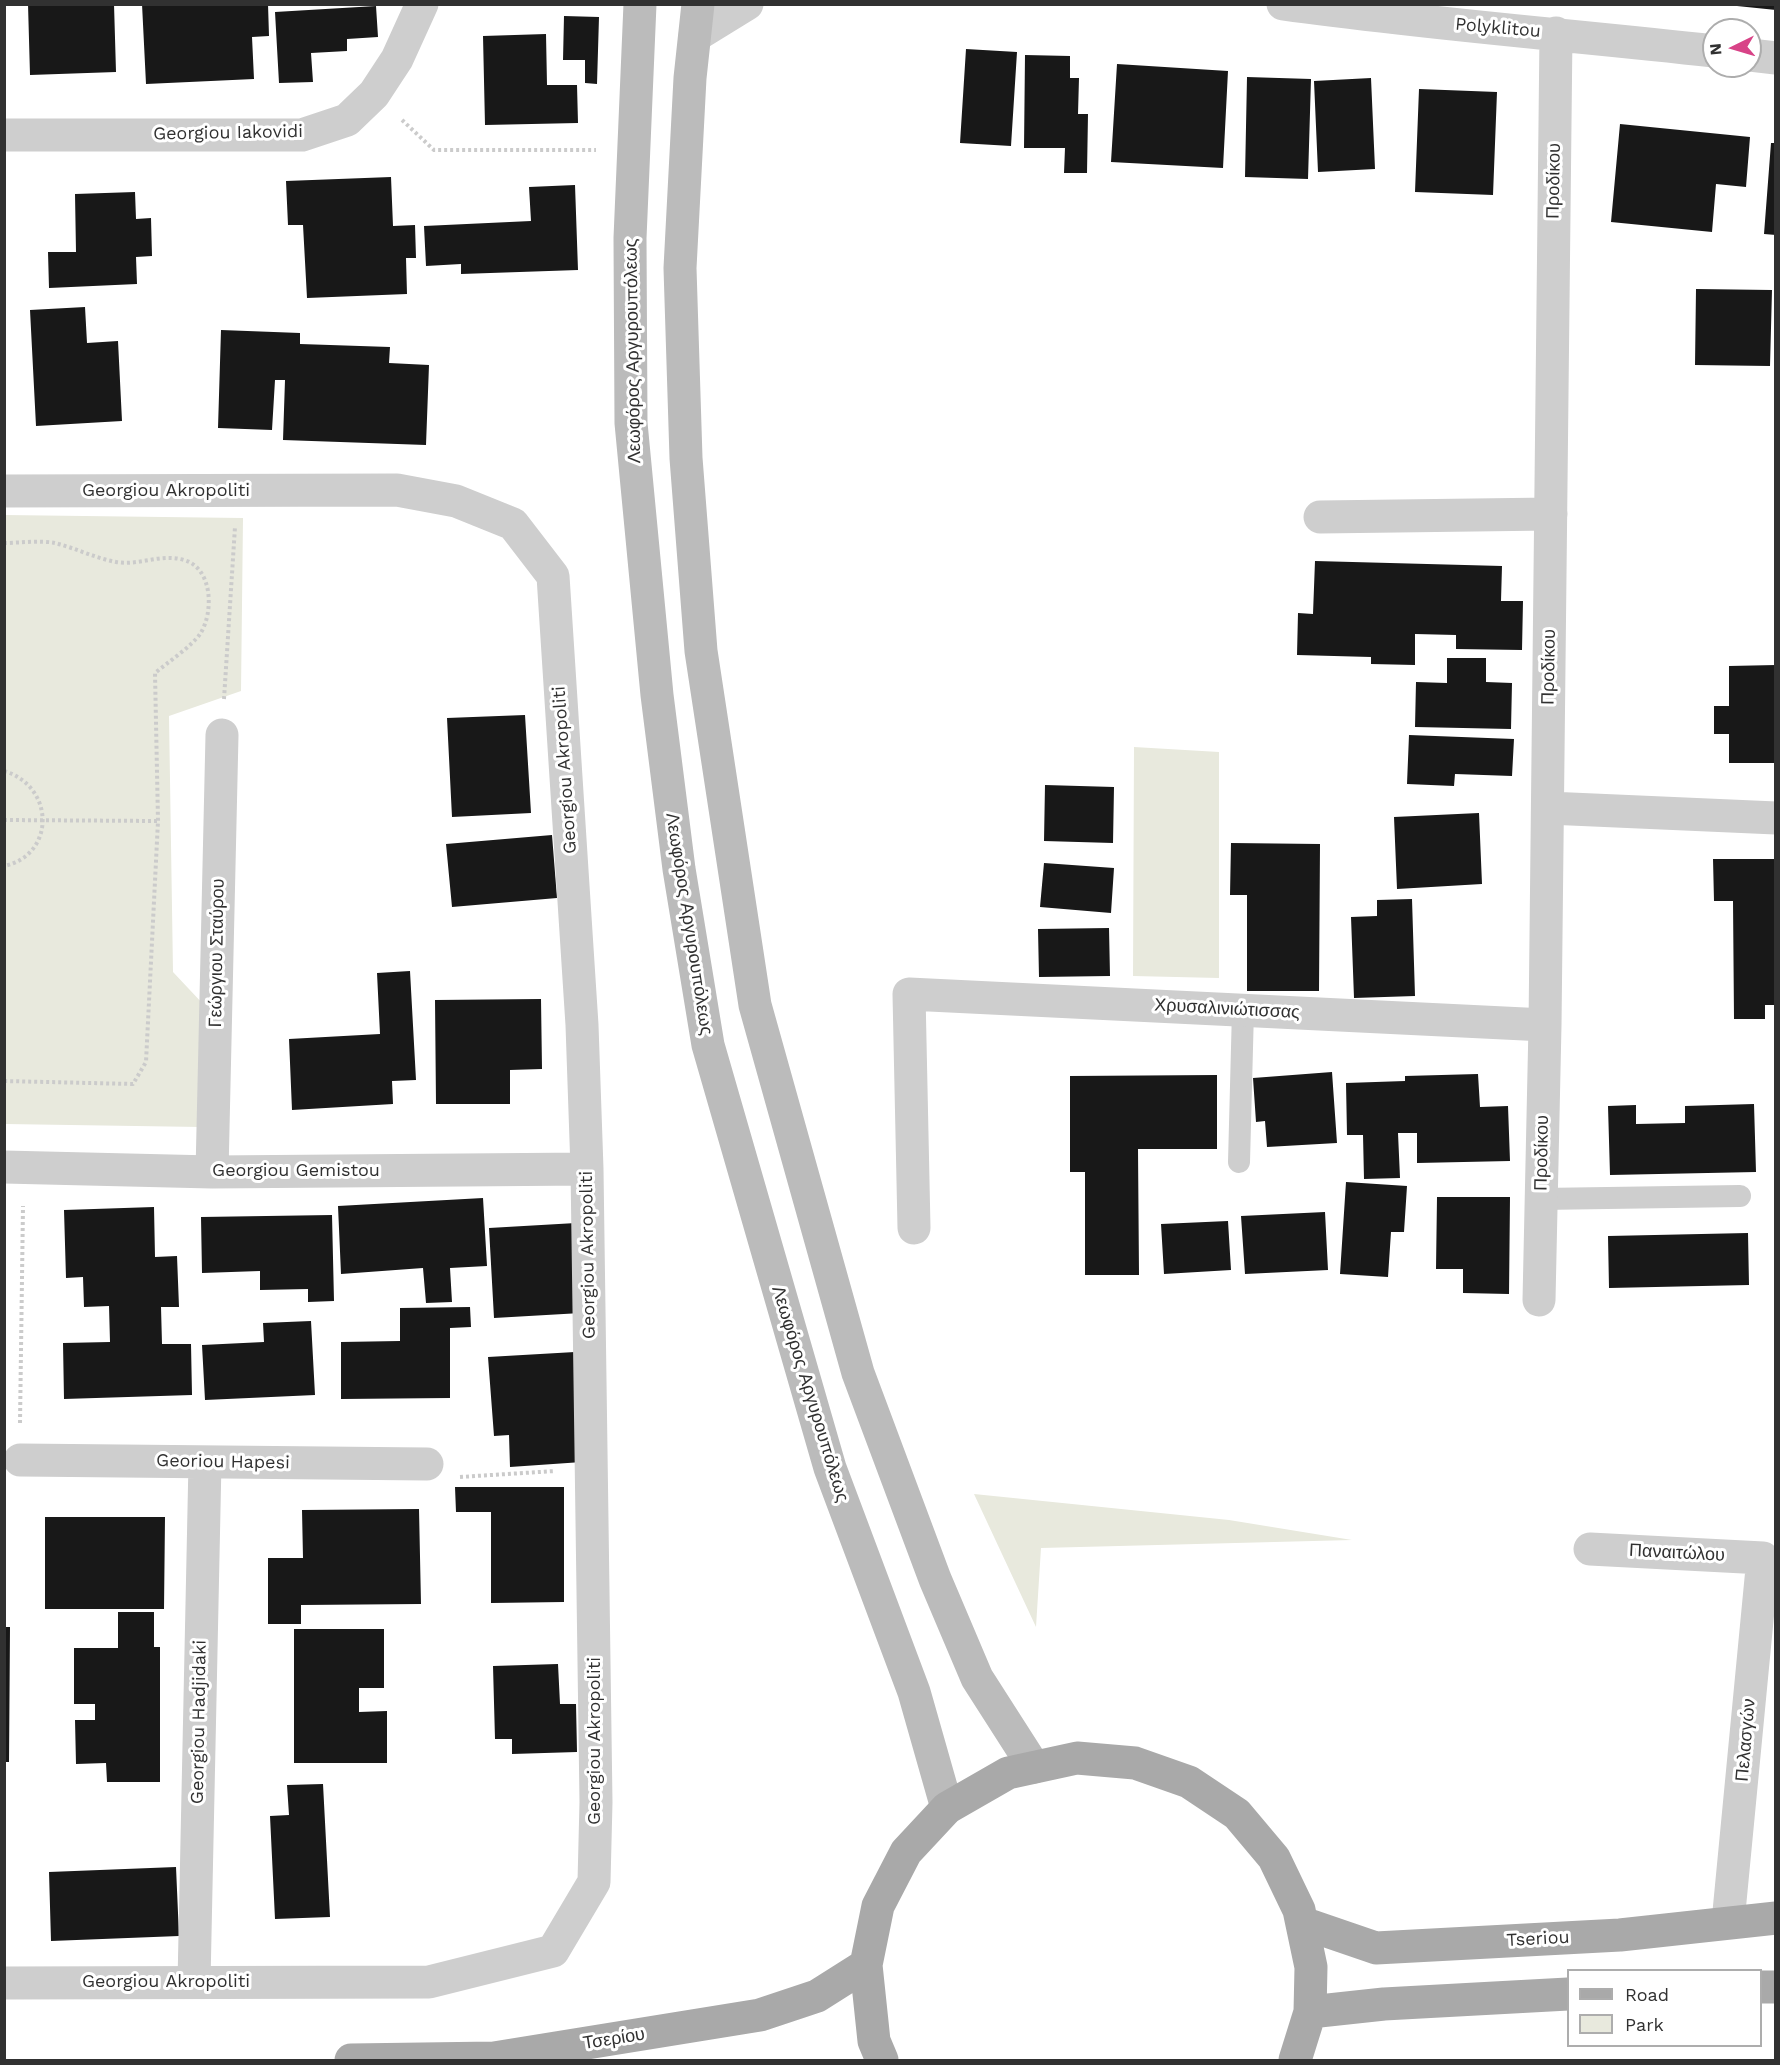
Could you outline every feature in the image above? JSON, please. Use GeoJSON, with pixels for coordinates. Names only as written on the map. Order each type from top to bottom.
{"type":"FeatureCollection","features":[{"type":"Feature","properties":{"kind":"main road","name":"Λεωφόρος Αργυρουπόλεως"},"geometry":{"type":"LineString","coordinates":[[640,4],[630,238],[631,423],[659,718],[679,869],[708,1045],[830,1468],[914,1692],[947,1808]]}},
{"type":"Feature","properties":{"kind":"main road"},"geometry":{"type":"LineString","coordinates":[[697,20],[690,78],[680,268],[686,458],[701,651],[755,1005],[858,1373],[935,1579],[977,1678],[1034,1767]]}},
{"type":"Feature","properties":{"kind":"main road"},"geometry":{"type":"LineString","coordinates":[[882,2061],[874,2041],[866,1965],[878,1906],[906,1852],[947,1808],[1008,1773],[1077,1758],[1135,1763],[1189,1782],[1237,1814],[1275,1858],[1299,1910],[1311,1967],[1310,2012],[1294,2061]]}},
{"type":"Feature","properties":{"kind":"main road","name":"Tseriou"},"geometry":{"type":"LineString","coordinates":[[1303,1923],[1376,1948],[1620,1935],[1776,1918]]}},
{"type":"Feature","properties":{"kind":"main road","name":"Τσερίου"},"geometry":{"type":"LineString","coordinates":[[351,2061],[495,2058],[760,2015],[817,1996],[866,1965]]}},
{"type":"Feature","properties":{"kind":"main road"},"geometry":{"type":"LineString","coordinates":[[1310,2012],[1384,2004],[1567,1994]]}},
{"type":"Feature","properties":{"kind":"street","name":"Georgiou Iakovidi"},"geometry":{"type":"LineString","coordinates":[[4,135],[302,135],[347,120],[374,94],[397,59],[422,4]]}},
{"type":"Feature","properties":{"kind":"street"},"geometry":{"type":"LineString","coordinates":[[697,20],[747,4]]}},
{"type":"Feature","properties":{"kind":"street","name":"Polyklitou"},"geometry":{"type":"LineString","coordinates":[[1282,4],[1365,10],[1702,50]]}},
{"type":"Feature","properties":{"kind":"street","name":"Προδίκου"},"geometry":{"type":"LineString","coordinates":[[1539,1300],[1548,808],[1556,33]]}},
{"type":"Feature","properties":{"kind":"street","name":"Georgiou Akropoliti"},"geometry":{"type":"LineString","coordinates":[[4,491],[398,490],[456,501],[513,524],[553,576],[582,1025],[587,1169],[596,1802],[594,1882],[553,1951],[429,1982],[4,1983]]}},
{"type":"Feature","properties":{"kind":"street"},"geometry":{"type":"LineString","coordinates":[[1320,517],[1551,514]]}},
{"type":"Feature","properties":{"kind":"street","name":"Γεώργιου Σταύρου"},"geometry":{"type":"LineString","coordinates":[[212,1172],[222,735]]}},
{"type":"Feature","properties":{"kind":"street"},"geometry":{"type":"LineString","coordinates":[[1548,808],[1776,818]]}},
{"type":"Feature","properties":{"kind":"street","name":"Χρυσαλινιώτισσας"},"geometry":{"type":"LineString","coordinates":[[914,1228],[909,994],[1545,1025]]}},
{"type":"Feature","properties":{"kind":"street","name":"Georgiou Gemistou"},"geometry":{"type":"LineString","coordinates":[[14,1167],[212,1172],[587,1169]]}},
{"type":"Feature","properties":{"kind":"street","name":"Georiou Hapesi"},"geometry":{"type":"LineString","coordinates":[[20,1460],[427,1464]]}},
{"type":"Feature","properties":{"kind":"street","name":"Georgiou Hadjidaki"},"geometry":{"type":"LineString","coordinates":[[194,1982],[205,1462]]}},
{"type":"Feature","properties":{"kind":"street","name":"Παναιτώλου"},"geometry":{"type":"LineString","coordinates":[[1590,1549],[1763,1558]]}},
{"type":"Feature","properties":{"kind":"street","name":"Πελασγών"},"geometry":{"type":"LineString","coordinates":[[1728,1922],[1763,1558]]}},
{"type":"Feature","properties":{"kind":"lane"},"geometry":{"type":"LineString","coordinates":[[1239,1162],[1243,1010]]}},
{"type":"Feature","properties":{"kind":"lane"},"geometry":{"type":"LineString","coordinates":[[1541,1198],[1740,1196]]}},
{"type":"Feature","properties":{"kind":"path"},"geometry":{"type":"LineString","coordinates":[[374,94],[434,150],[597,150]]}},
{"type":"Feature","properties":{"kind":"path"},"geometry":{"type":"LineString","coordinates":[[222,735],[237,491]]}},
{"type":"Feature","properties":{"kind":"path"},"geometry":{"type":"LineString","coordinates":[[4,543],[52,543],[117,562],[134,563],[164,557],[186,560],[196,567],[207,583],[209,595],[205,622],[199,635],[155,674],[158,821],[146,1062],[134,1084],[4,1081]]}},
{"type":"Feature","properties":{"kind":"path"},"geometry":{"type":"LineString","coordinates":[[4,771],[28,783],[41,804],[43,820],[37,842],[30,852],[20,860],[4,866]]}},
{"type":"Feature","properties":{"kind":"path"},"geometry":{"type":"LineString","coordinates":[[4,820],[158,821]]}},
{"type":"Feature","properties":{"kind":"path"},"geometry":{"type":"LineString","coordinates":[[14,1167],[20,1460]]}},
{"type":"Feature","properties":{"kind":"path"},"geometry":{"type":"LineString","coordinates":[[427,1464],[447,1478],[591,1468]]}},
{"type":"Feature","properties":{"kind":"green space"},"geometry":{"type":"Polygon","coordinates":[[[5,515],[243,518],[241,691],[169,716],[173,972],[204,1005],[201,1127],[5,1124],[5,515]]]}},
{"type":"Feature","properties":{"kind":"green space"},"geometry":{"type":"Polygon","coordinates":[[[1134,747],[1219,752],[1219,978],[1133,976],[1134,747]]]}},
{"type":"Feature","properties":{"kind":"green space"},"geometry":{"type":"Polygon","coordinates":[[[974,1494],[1229,1520],[1352,1540],[1041,1548],[1036,1627],[974,1494]]]}},
{"type":"Feature","properties":{"kind":"building"},"geometry":{"type":"Polygon","coordinates":[[[28,4],[114,4],[116,72],[30,75],[28,4]]]}},
{"type":"Feature","properties":{"kind":"building"},"geometry":{"type":"Polygon","coordinates":[[[142,4],[268,4],[269,36],[252,37],[254,79],[146,84],[142,4]]]}},
{"type":"Feature","properties":{"kind":"building"},"geometry":{"type":"Polygon","coordinates":[[[1737,4],[1776,4],[1776,10],[1737,6],[1737,4]]]}},
{"type":"Feature","properties":{"kind":"building"},"geometry":{"type":"Polygon","coordinates":[[[376,6],[378,37],[347,39],[347,51],[311,53],[313,82],[279,83],[275,12],[376,6]]]}},
{"type":"Feature","properties":{"kind":"building"},"geometry":{"type":"Polygon","coordinates":[[[564,16],[599,17],[597,84],[585,83],[585,60],[563,60],[564,16]]]}},
{"type":"Feature","properties":{"kind":"building"},"geometry":{"type":"Polygon","coordinates":[[[546,34],[547,85],[577,85],[578,123],[485,125],[483,36],[546,34]]]}},
{"type":"Feature","properties":{"kind":"building"},"geometry":{"type":"Polygon","coordinates":[[[966,49],[1017,52],[1011,146],[960,143],[966,49]]]}},
{"type":"Feature","properties":{"kind":"building"},"geometry":{"type":"Polygon","coordinates":[[[1025,55],[1070,56],[1070,78],[1079,78],[1078,114],[1088,114],[1087,173],[1064,173],[1065,148],[1024,148],[1025,55]]]}},
{"type":"Feature","properties":{"kind":"building"},"geometry":{"type":"Polygon","coordinates":[[[1117,64],[1228,71],[1223,168],[1111,162],[1117,64]]]}},
{"type":"Feature","properties":{"kind":"building"},"geometry":{"type":"Polygon","coordinates":[[[1247,77],[1311,79],[1308,179],[1245,177],[1247,77]]]}},
{"type":"Feature","properties":{"kind":"building"},"geometry":{"type":"Polygon","coordinates":[[[1371,78],[1375,169],[1318,172],[1314,81],[1371,78]]]}},
{"type":"Feature","properties":{"kind":"building"},"geometry":{"type":"Polygon","coordinates":[[[1419,89],[1497,92],[1493,195],[1415,192],[1419,89]]]}},
{"type":"Feature","properties":{"kind":"building"},"geometry":{"type":"Polygon","coordinates":[[[1620,124],[1750,137],[1746,187],[1716,184],[1712,232],[1611,222],[1620,124]]]}},
{"type":"Feature","properties":{"kind":"building"},"geometry":{"type":"Polygon","coordinates":[[[1771,143],[1776,143],[1776,235],[1764,234],[1771,143]]]}},
{"type":"Feature","properties":{"kind":"building"},"geometry":{"type":"Polygon","coordinates":[[[391,177],[393,226],[415,225],[416,258],[406,258],[407,294],[307,298],[303,225],[288,225],[286,181],[391,177]]]}},
{"type":"Feature","properties":{"kind":"building"},"geometry":{"type":"Polygon","coordinates":[[[575,185],[578,270],[461,274],[461,264],[426,266],[424,226],[531,221],[529,187],[575,185]]]}},
{"type":"Feature","properties":{"kind":"building"},"geometry":{"type":"Polygon","coordinates":[[[135,192],[136,219],[151,218],[152,256],[136,257],[137,284],[49,288],[48,252],[76,252],[75,194],[135,192]]]}},
{"type":"Feature","properties":{"kind":"building"},"geometry":{"type":"Polygon","coordinates":[[[1696,289],[1772,290],[1770,366],[1695,365],[1696,289]]]}},
{"type":"Feature","properties":{"kind":"building"},"geometry":{"type":"Polygon","coordinates":[[[85,307],[87,343],[118,341],[122,421],[36,426],[30,310],[85,307]]]}},
{"type":"Feature","properties":{"kind":"building"},"geometry":{"type":"Polygon","coordinates":[[[221,330],[300,333],[300,344],[390,347],[389,363],[429,365],[426,445],[283,440],[285,380],[275,380],[272,430],[218,428],[221,330]]]}},
{"type":"Feature","properties":{"kind":"building"},"geometry":{"type":"Polygon","coordinates":[[[1315,561],[1502,566],[1501,601],[1523,601],[1522,650],[1456,649],[1456,635],[1415,634],[1415,665],[1371,664],[1371,657],[1297,655],[1298,613],[1313,614],[1315,561]]]}},
{"type":"Feature","properties":{"kind":"building"},"geometry":{"type":"Polygon","coordinates":[[[1447,658],[1486,658],[1486,682],[1512,683],[1511,729],[1415,727],[1416,682],[1447,683],[1447,658]]]}},
{"type":"Feature","properties":{"kind":"building"},"geometry":{"type":"Polygon","coordinates":[[[1776,665],[1776,763],[1729,763],[1729,734],[1714,734],[1714,706],[1729,706],[1729,666],[1776,665]]]}},
{"type":"Feature","properties":{"kind":"building"},"geometry":{"type":"Polygon","coordinates":[[[525,715],[531,813],[452,817],[447,718],[525,715]]]}},
{"type":"Feature","properties":{"kind":"building"},"geometry":{"type":"Polygon","coordinates":[[[1409,735],[1514,739],[1512,776],[1455,774],[1454,786],[1407,784],[1409,735]]]}},
{"type":"Feature","properties":{"kind":"building"},"geometry":{"type":"Polygon","coordinates":[[[1045,785],[1114,787],[1113,843],[1044,841],[1045,785]]]}},
{"type":"Feature","properties":{"kind":"building"},"geometry":{"type":"Polygon","coordinates":[[[1479,813],[1482,884],[1397,889],[1394,817],[1479,813]]]}},
{"type":"Feature","properties":{"kind":"building"},"geometry":{"type":"Polygon","coordinates":[[[552,835],[557,898],[452,907],[446,844],[552,835]]]}},
{"type":"Feature","properties":{"kind":"building"},"geometry":{"type":"Polygon","coordinates":[[[1231,843],[1320,844],[1319,991],[1247,991],[1247,895],[1230,895],[1231,843]]]}},
{"type":"Feature","properties":{"kind":"building"},"geometry":{"type":"Polygon","coordinates":[[[1713,859],[1776,859],[1776,1005],[1765,1005],[1765,1019],[1734,1019],[1733,901],[1714,901],[1713,859]]]}},
{"type":"Feature","properties":{"kind":"building"},"geometry":{"type":"Polygon","coordinates":[[[1044,863],[1114,868],[1111,913],[1040,907],[1044,863]]]}},
{"type":"Feature","properties":{"kind":"building"},"geometry":{"type":"Polygon","coordinates":[[[1412,899],[1415,996],[1354,998],[1351,917],[1377,916],[1377,900],[1412,899]]]}},
{"type":"Feature","properties":{"kind":"building"},"geometry":{"type":"Polygon","coordinates":[[[1109,928],[1110,976],[1039,977],[1038,929],[1109,928]]]}},
{"type":"Feature","properties":{"kind":"building"},"geometry":{"type":"Polygon","coordinates":[[[410,971],[416,1080],[392,1081],[393,1104],[292,1110],[289,1039],[380,1034],[377,973],[410,971]]]}},
{"type":"Feature","properties":{"kind":"building"},"geometry":{"type":"Polygon","coordinates":[[[541,999],[542,1069],[510,1070],[510,1104],[436,1104],[435,1000],[541,999]]]}},
{"type":"Feature","properties":{"kind":"building"},"geometry":{"type":"Polygon","coordinates":[[[1332,1072],[1337,1143],[1267,1147],[1265,1121],[1256,1122],[1253,1078],[1332,1072]]]}},
{"type":"Feature","properties":{"kind":"building"},"geometry":{"type":"Polygon","coordinates":[[[1478,1074],[1480,1107],[1508,1106],[1510,1161],[1417,1163],[1417,1133],[1398,1133],[1400,1178],[1364,1179],[1363,1135],[1347,1135],[1346,1083],[1405,1081],[1405,1076],[1478,1074]]]}},
{"type":"Feature","properties":{"kind":"building"},"geometry":{"type":"Polygon","coordinates":[[[1217,1075],[1217,1149],[1138,1149],[1139,1275],[1085,1275],[1085,1172],[1070,1172],[1070,1076],[1217,1075]]]}},
{"type":"Feature","properties":{"kind":"building"},"geometry":{"type":"Polygon","coordinates":[[[1754,1104],[1756,1172],[1610,1175],[1608,1106],[1636,1105],[1636,1124],[1685,1123],[1685,1106],[1754,1104]]]}},
{"type":"Feature","properties":{"kind":"building"},"geometry":{"type":"Polygon","coordinates":[[[1346,1182],[1407,1186],[1404,1232],[1391,1232],[1388,1277],[1340,1274],[1346,1182]]]}},
{"type":"Feature","properties":{"kind":"building"},"geometry":{"type":"Polygon","coordinates":[[[1437,1197],[1510,1197],[1509,1294],[1463,1293],[1463,1269],[1436,1269],[1437,1197]]]}},
{"type":"Feature","properties":{"kind":"building"},"geometry":{"type":"Polygon","coordinates":[[[483,1198],[487,1266],[450,1268],[452,1302],[426,1303],[423,1268],[341,1274],[338,1206],[483,1198]]]}},
{"type":"Feature","properties":{"kind":"building"},"geometry":{"type":"Polygon","coordinates":[[[154,1207],[155,1257],[177,1256],[179,1307],[161,1307],[162,1344],[191,1344],[192,1395],[64,1399],[63,1343],[110,1342],[109,1306],[84,1307],[83,1277],[66,1278],[64,1210],[154,1207]]]}},
{"type":"Feature","properties":{"kind":"building"},"geometry":{"type":"Polygon","coordinates":[[[1325,1212],[1328,1270],[1245,1274],[1241,1216],[1325,1212]]]}},
{"type":"Feature","properties":{"kind":"building"},"geometry":{"type":"Polygon","coordinates":[[[332,1215],[334,1301],[308,1302],[308,1289],[260,1290],[260,1271],[202,1273],[201,1217],[332,1215]]]}},
{"type":"Feature","properties":{"kind":"building"},"geometry":{"type":"Polygon","coordinates":[[[1228,1221],[1231,1270],[1164,1274],[1161,1224],[1228,1221]]]}},
{"type":"Feature","properties":{"kind":"building"},"geometry":{"type":"Polygon","coordinates":[[[576,1223],[581,1313],[494,1318],[489,1228],[576,1223]]]}},
{"type":"Feature","properties":{"kind":"building"},"geometry":{"type":"Polygon","coordinates":[[[1748,1233],[1749,1285],[1609,1288],[1608,1236],[1748,1233]]]}},
{"type":"Feature","properties":{"kind":"building"},"geometry":{"type":"Polygon","coordinates":[[[470,1307],[471,1327],[450,1328],[450,1398],[341,1399],[341,1342],[400,1341],[400,1308],[470,1307]]]}},
{"type":"Feature","properties":{"kind":"building"},"geometry":{"type":"Polygon","coordinates":[[[311,1321],[315,1395],[205,1400],[202,1345],[264,1342],[263,1323],[311,1321]]]}},
{"type":"Feature","properties":{"kind":"building"},"geometry":{"type":"Polygon","coordinates":[[[575,1352],[582,1462],[510,1467],[509,1435],[494,1436],[488,1357],[575,1352]]]}},
{"type":"Feature","properties":{"kind":"building"},"geometry":{"type":"Polygon","coordinates":[[[455,1487],[564,1487],[564,1602],[491,1603],[491,1512],[456,1512],[455,1487]]]}},
{"type":"Feature","properties":{"kind":"building"},"geometry":{"type":"Polygon","coordinates":[[[419,1509],[421,1604],[301,1605],[301,1624],[268,1624],[268,1558],[303,1558],[302,1510],[419,1509]]]}},
{"type":"Feature","properties":{"kind":"building"},"geometry":{"type":"Polygon","coordinates":[[[45,1517],[165,1517],[164,1609],[45,1609],[45,1517]]]}},
{"type":"Feature","properties":{"kind":"building"},"geometry":{"type":"Polygon","coordinates":[[[118,1612],[154,1612],[154,1647],[160,1647],[160,1782],[107,1782],[106,1763],[76,1764],[75,1720],[95,1720],[95,1704],[74,1704],[74,1648],[118,1648],[118,1612]]]}},
{"type":"Feature","properties":{"kind":"building"},"geometry":{"type":"Polygon","coordinates":[[[4,1627],[10,1627],[9,1762],[4,1762],[4,1627]]]}},
{"type":"Feature","properties":{"kind":"building"},"geometry":{"type":"Polygon","coordinates":[[[294,1629],[384,1629],[384,1688],[359,1688],[359,1712],[387,1711],[387,1763],[294,1763],[294,1629]]]}},
{"type":"Feature","properties":{"kind":"building"},"geometry":{"type":"Polygon","coordinates":[[[558,1664],[560,1704],[576,1704],[577,1752],[512,1754],[512,1739],[495,1739],[493,1666],[558,1664]]]}},
{"type":"Feature","properties":{"kind":"building"},"geometry":{"type":"Polygon","coordinates":[[[323,1784],[330,1917],[275,1919],[270,1816],[289,1815],[287,1785],[323,1784]]]}},
{"type":"Feature","properties":{"kind":"building"},"geometry":{"type":"Polygon","coordinates":[[[176,1867],[179,1936],[51,1941],[49,1872],[176,1867]]]}}]}
